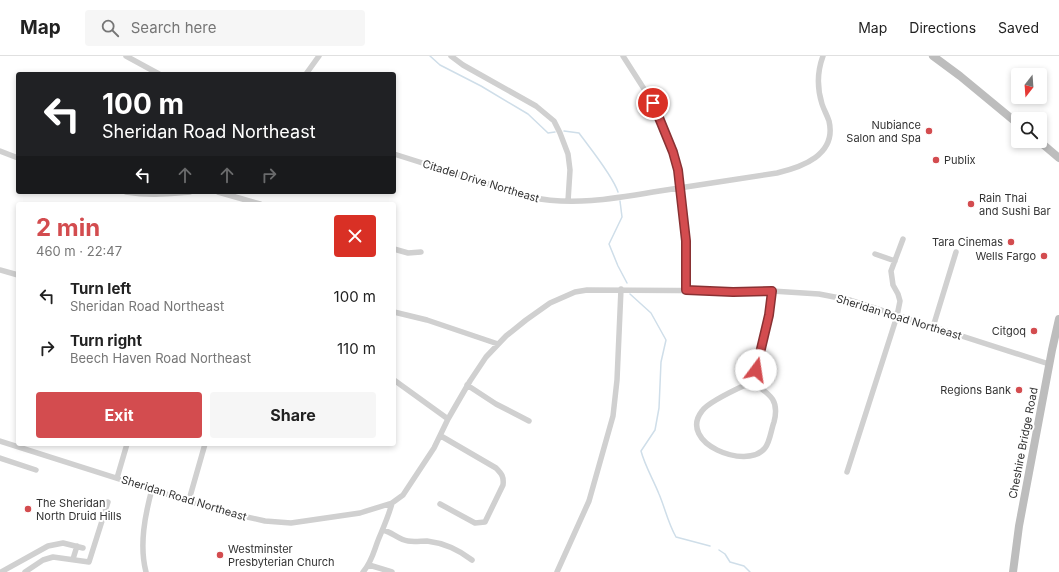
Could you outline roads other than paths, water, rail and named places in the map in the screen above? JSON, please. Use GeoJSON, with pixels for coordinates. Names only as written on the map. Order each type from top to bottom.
{"type":"FeatureCollection","features":[{"type":"Feature","properties":{"kind":"main road"},"geometry":{"type":"LineString","coordinates":[[933,56],[1011,118]]}},
{"type":"Feature","properties":{"kind":"main road"},"geometry":{"type":"LineString","coordinates":[[1047,148],[1059,158]]}},
{"type":"Feature","properties":{"kind":"main road","name":"Cheshire Bridge Road"},"geometry":{"type":"LineString","coordinates":[[1013,572],[1019,526],[1049,364],[1059,319]]}},
{"type":"Feature","properties":{"kind":"street"},"geometry":{"type":"LineString","coordinates":[[126,56],[155,72]]}},
{"type":"Feature","properties":{"kind":"street"},"geometry":{"type":"LineString","coordinates":[[307,72],[319,56]]}},
{"type":"Feature","properties":{"kind":"street"},"geometry":{"type":"LineString","coordinates":[[451,56],[536,106],[554,121],[568,154],[570,170],[568,201]]}},
{"type":"Feature","properties":{"kind":"street"},"geometry":{"type":"LineString","coordinates":[[623,56],[653,103],[673,152],[678,170],[686,241],[686,290]]}},
{"type":"Feature","properties":{"kind":"street","name":"Citadel Drive Northeast"},"geometry":{"type":"LineString","coordinates":[[396,155],[542,200],[599,201],[777,173],[797,167],[814,159],[825,148],[830,135],[829,122],[822,103],[818,74],[823,56]]}},
{"type":"Feature","properties":{"kind":"street"},"geometry":{"type":"LineString","coordinates":[[0,152],[16,157]]}},
{"type":"Feature","properties":{"kind":"street"},"geometry":{"type":"LineString","coordinates":[[137,194],[173,194]]}},
{"type":"Feature","properties":{"kind":"street"},"geometry":{"type":"LineString","coordinates":[[225,194],[253,202]]}},
{"type":"Feature","properties":{"kind":"street"},"geometry":{"type":"LineString","coordinates":[[847,472],[897,316],[900,301],[893,284],[891,271],[903,239]]}},
{"type":"Feature","properties":{"kind":"street"},"geometry":{"type":"LineString","coordinates":[[396,250],[408,253],[421,252]]}},
{"type":"Feature","properties":{"kind":"street"},"geometry":{"type":"LineString","coordinates":[[933,327],[956,252]]}},
{"type":"Feature","properties":{"kind":"street"},"geometry":{"type":"LineString","coordinates":[[875,254],[895,261]]}},
{"type":"Feature","properties":{"kind":"street"},"geometry":{"type":"LineString","coordinates":[[0,270],[16,274]]}},
{"type":"Feature","properties":{"kind":"street"},"geometry":{"type":"LineString","coordinates":[[558,572],[589,501],[613,416],[618,380],[621,289]]}},
{"type":"Feature","properties":{"kind":"street","name":"Sheridan Road Northeast"},"geometry":{"type":"LineString","coordinates":[[0,441],[238,516],[265,521],[291,523],[360,513],[392,503],[403,496],[434,448],[448,419],[468,385],[486,357],[498,344],[526,320],[550,303],[575,292],[587,290],[621,289],[733,292],[772,291],[819,294],[841,298],[1049,364]]}},
{"type":"Feature","properties":{"kind":"street"},"geometry":{"type":"LineString","coordinates":[[752,382],[770,394],[776,408],[776,416],[767,444],[759,453],[743,457],[714,449],[705,443],[699,435],[696,428],[698,418],[701,411],[711,403],[752,382],[769,315],[772,291]]}},
{"type":"Feature","properties":{"kind":"street"},"geometry":{"type":"LineString","coordinates":[[396,312],[428,320],[498,344]]}},
{"type":"Feature","properties":{"kind":"street"},"geometry":{"type":"LineString","coordinates":[[396,381],[448,419]]}},
{"type":"Feature","properties":{"kind":"street"},"geometry":{"type":"LineString","coordinates":[[468,385],[496,404],[529,421]]}},
{"type":"Feature","properties":{"kind":"street"},"geometry":{"type":"LineString","coordinates":[[440,504],[475,523],[485,522],[503,485],[504,479],[502,473],[496,468],[441,436]]}},
{"type":"Feature","properties":{"kind":"street"},"geometry":{"type":"LineString","coordinates":[[117,478],[126,446]]}},
{"type":"Feature","properties":{"kind":"street"},"geometry":{"type":"LineString","coordinates":[[189,500],[204,446]]}},
{"type":"Feature","properties":{"kind":"street"},"geometry":{"type":"LineString","coordinates":[[0,458],[36,470]]}},
{"type":"Feature","properties":{"kind":"street"},"geometry":{"type":"LineString","coordinates":[[146,572],[143,542],[147,508],[152,489]]}},
{"type":"Feature","properties":{"kind":"street"},"geometry":{"type":"LineString","coordinates":[[25,572],[43,560],[52,557],[89,562],[108,502]]}},
{"type":"Feature","properties":{"kind":"street"},"geometry":{"type":"LineString","coordinates":[[363,572],[369,564],[392,503]]}},
{"type":"Feature","properties":{"kind":"street"},"geometry":{"type":"LineString","coordinates":[[383,530],[400,539],[409,541],[427,541],[446,545],[466,555],[472,560]]}},
{"type":"Feature","properties":{"kind":"street"},"geometry":{"type":"LineString","coordinates":[[1,572],[48,546],[63,543],[83,548]]}},
{"type":"Feature","properties":{"kind":"street"},"geometry":{"type":"LineString","coordinates":[[73,560],[77,546]]}},
{"type":"Feature","properties":{"kind":"street"},"geometry":{"type":"LineString","coordinates":[[369,564],[392,572]]}},
{"type":"Feature","properties":{"kind":"waterway"},"geometry":{"type":"LineString","coordinates":[[430,56],[440,65],[481,86],[528,114],[548,133],[555,132]]}},
{"type":"Feature","properties":{"kind":"waterway"},"geometry":{"type":"LineString","coordinates":[[564,131],[579,133],[606,170],[618,192]]}},
{"type":"Feature","properties":{"kind":"waterway"},"geometry":{"type":"LineString","coordinates":[[620,201],[622,217],[609,244],[627,283]]}},
{"type":"Feature","properties":{"kind":"waterway"},"geometry":{"type":"LineString","coordinates":[[630,294],[651,313],[666,340],[661,362],[659,408],[655,430],[641,451],[676,537],[710,546]]}},
{"type":"Feature","properties":{"kind":"waterway"},"geometry":{"type":"LineString","coordinates":[[719,550],[725,554],[730,562],[744,566],[750,572]]}},
{"type":"Feature","properties":{"kind":"place","name":"Nubiance Salon and Spa"},"geometry":{"type":"Point","coordinates":[929,131]}},
{"type":"Feature","properties":{"kind":"place","name":"Publix"},"geometry":{"type":"Point","coordinates":[936,160]}},
{"type":"Feature","properties":{"kind":"place","name":"Rain Thai and Sushi Bar"},"geometry":{"type":"Point","coordinates":[971,204]}},
{"type":"Feature","properties":{"kind":"place","name":"Tara Cinemas"},"geometry":{"type":"Point","coordinates":[1011,242]}},
{"type":"Feature","properties":{"kind":"place","name":"Wells Fargo"},"geometry":{"type":"Point","coordinates":[1044,256]}},
{"type":"Feature","properties":{"kind":"place","name":"Citgoq"},"geometry":{"type":"Point","coordinates":[1034,331]}},
{"type":"Feature","properties":{"kind":"place","name":"Regions Bank"},"geometry":{"type":"Point","coordinates":[1019,390]}},
{"type":"Feature","properties":{"kind":"place","name":"The Sheridan North Druid Hills"},"geometry":{"type":"Point","coordinates":[28,509]}},
{"type":"Feature","properties":{"kind":"place","name":"Westminster Presbyterian Church"},"geometry":{"type":"Point","coordinates":[220,555]}}]}
